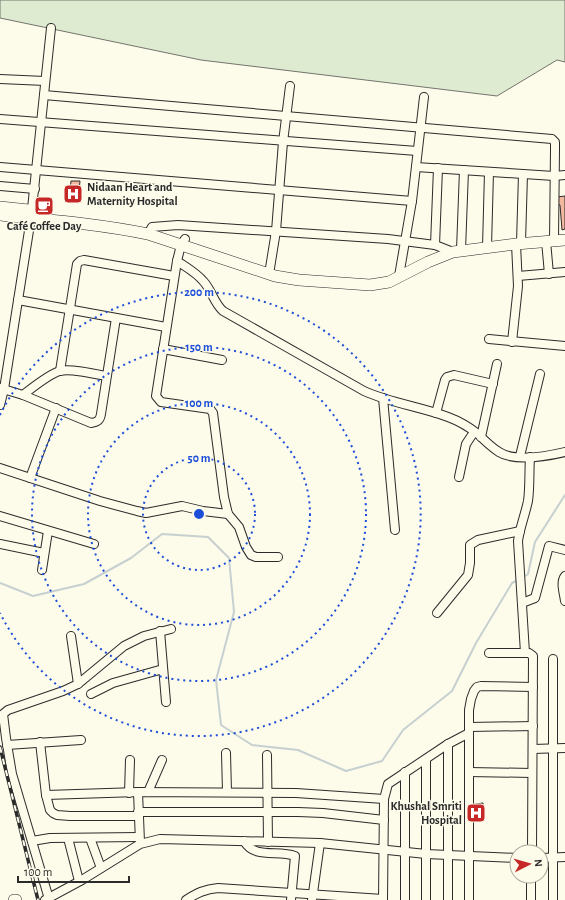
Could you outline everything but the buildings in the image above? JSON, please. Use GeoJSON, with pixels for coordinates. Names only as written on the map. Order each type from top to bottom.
{"type":"FeatureCollection","features":[{"type":"Feature","properties":{"kind":"main road"},"geometry":{"type":"LineString","coordinates":[[0,207],[32,214],[129,230],[150,230],[299,280],[370,286],[389,282],[399,276],[457,251],[518,243],[555,241]]}},
{"type":"Feature","properties":{"kind":"main road"},"geometry":{"type":"LineString","coordinates":[[0,215],[32,214]]}},
{"type":"Feature","properties":{"kind":"street"},"geometry":{"type":"LineString","coordinates":[[0,405],[32,214],[45,81],[52,28]]}},
{"type":"Feature","properties":{"kind":"street"},"geometry":{"type":"LineString","coordinates":[[0,79],[45,81]]}},
{"type":"Feature","properties":{"kind":"street"},"geometry":{"type":"LineString","coordinates":[[269,271],[276,231],[283,142],[290,86]]}},
{"type":"Feature","properties":{"kind":"street"},"geometry":{"type":"LineString","coordinates":[[44,95],[552,139],[555,142],[555,241],[549,274]]}},
{"type":"Feature","properties":{"kind":"street"},"geometry":{"type":"LineString","coordinates":[[399,276],[412,201],[424,97]]}},
{"type":"Feature","properties":{"kind":"street"},"geometry":{"type":"LineString","coordinates":[[0,119],[177,132],[283,142],[417,151]]}},
{"type":"Feature","properties":{"kind":"street"},"geometry":{"type":"LineString","coordinates":[[0,167],[412,201]]}},
{"type":"Feature","properties":{"kind":"street"},"geometry":{"type":"LineString","coordinates":[[416,167],[554,176],[565,175]]}},
{"type":"Feature","properties":{"kind":"street"},"geometry":{"type":"LineString","coordinates":[[435,245],[438,168]]}},
{"type":"Feature","properties":{"kind":"street"},"geometry":{"type":"LineString","coordinates":[[150,230],[178,225],[388,238],[435,245],[457,251],[464,170]]}},
{"type":"Feature","properties":{"kind":"street"},"geometry":{"type":"LineString","coordinates":[[487,247],[489,172]]}},
{"type":"Feature","properties":{"kind":"street"},"geometry":{"type":"LineString","coordinates":[[512,342],[517,303],[518,243],[524,174]]}},
{"type":"Feature","properties":{"kind":"street"},"geometry":{"type":"LineString","coordinates":[[0,186],[35,189]]}},
{"type":"Feature","properties":{"kind":"street"},"geometry":{"type":"LineString","coordinates":[[183,242],[174,276],[156,396],[162,402],[207,407],[210,409],[213,413],[224,497],[228,514],[239,527],[246,547],[251,555],[256,557],[278,557]]}},
{"type":"Feature","properties":{"kind":"street"},"geometry":{"type":"LineString","coordinates":[[60,370],[77,264],[80,261],[84,260],[174,276]]}},
{"type":"Feature","properties":{"kind":"street"},"geometry":{"type":"LineString","coordinates":[[177,261],[204,282],[218,307],[223,311],[364,391],[454,419],[478,434],[500,453],[530,457],[565,452]]}},
{"type":"Feature","properties":{"kind":"street"},"geometry":{"type":"LineString","coordinates":[[518,276],[565,272]]}},
{"type":"Feature","properties":{"kind":"street"},"geometry":{"type":"LineString","coordinates":[[18,300],[166,327]]}},
{"type":"Feature","properties":{"kind":"street"},"geometry":{"type":"LineString","coordinates":[[2,388],[24,395],[91,423],[96,423],[100,420],[102,414],[106,376],[116,318]]}},
{"type":"Feature","properties":{"kind":"street"},"geometry":{"type":"LineString","coordinates":[[489,339],[565,346]]}},
{"type":"Feature","properties":{"kind":"street"},"geometry":{"type":"LineString","coordinates":[[163,349],[222,360]]}},
{"type":"Feature","properties":{"kind":"street"},"geometry":{"type":"LineString","coordinates":[[459,478],[466,444],[478,434],[493,384],[497,364]]}},
{"type":"Feature","properties":{"kind":"street"},"geometry":{"type":"LineString","coordinates":[[24,395],[36,385],[60,370],[106,376]]}},
{"type":"Feature","properties":{"kind":"street"},"geometry":{"type":"LineString","coordinates":[[520,456],[540,374]]}},
{"type":"Feature","properties":{"kind":"street"},"geometry":{"type":"LineString","coordinates":[[436,413],[447,377],[454,375],[493,384]]}},
{"type":"Feature","properties":{"kind":"street"},"geometry":{"type":"LineString","coordinates":[[383,398],[395,530]]}},
{"type":"Feature","properties":{"kind":"street"},"geometry":{"type":"LineString","coordinates":[[30,478],[56,408]]}},
{"type":"Feature","properties":{"kind":"street"},"geometry":{"type":"LineString","coordinates":[[525,653],[518,541],[528,503],[530,457]]}},
{"type":"Feature","properties":{"kind":"street"},"geometry":{"type":"LineString","coordinates":[[0,468],[100,501],[146,513],[182,506],[203,512],[228,514]]}},
{"type":"Feature","properties":{"kind":"street"},"geometry":{"type":"LineString","coordinates":[[0,516],[94,544]]}},
{"type":"Feature","properties":{"kind":"street"},"geometry":{"type":"LineString","coordinates":[[42,570],[48,531]]}},
{"type":"Feature","properties":{"kind":"street"},"geometry":{"type":"LineString","coordinates":[[436,613],[468,575],[470,545],[478,540],[520,531]]}},
{"type":"Feature","properties":{"kind":"street"},"geometry":{"type":"LineString","coordinates":[[0,544],[44,553]]}},
{"type":"Feature","properties":{"kind":"street"},"geometry":{"type":"LineString","coordinates":[[522,603],[535,598],[549,546],[565,550]]}},
{"type":"Feature","properties":{"kind":"street"},"geometry":{"type":"LineString","coordinates":[[565,576],[562,583],[565,601]]}},
{"type":"Feature","properties":{"kind":"street"},"geometry":{"type":"LineString","coordinates":[[140,841],[101,868],[47,899],[12,774],[4,740],[3,714],[8,710],[63,691],[78,684],[124,646],[144,636],[171,629]]}},
{"type":"Feature","properties":{"kind":"street"},"geometry":{"type":"LineString","coordinates":[[160,631],[166,702]]}},
{"type":"Feature","properties":{"kind":"street"},"geometry":{"type":"LineString","coordinates":[[71,636],[78,684]]}},
{"type":"Feature","properties":{"kind":"street"},"geometry":{"type":"LineString","coordinates":[[489,653],[529,653],[533,656],[532,844]]}},
{"type":"Feature","properties":{"kind":"street"},"geometry":{"type":"LineString","coordinates":[[553,659],[553,900]]}},
{"type":"Feature","properties":{"kind":"street"},"geometry":{"type":"LineString","coordinates":[[91,694],[113,682],[163,669]]}},
{"type":"Feature","properties":{"kind":"street"},"geometry":{"type":"LineString","coordinates":[[469,900],[469,730],[471,698],[476,687],[480,686],[533,687]]}},
{"type":"Feature","properties":{"kind":"street"},"geometry":{"type":"LineString","coordinates":[[0,707],[3,719]]}},
{"type":"Feature","properties":{"kind":"street"},"geometry":{"type":"LineString","coordinates":[[186,900],[197,892],[207,888],[213,888],[291,896],[383,900],[384,799],[388,784],[469,730],[533,726]]}},
{"type":"Feature","properties":{"kind":"street"},"geometry":{"type":"LineString","coordinates":[[4,740],[40,742],[81,740]]}},
{"type":"Feature","properties":{"kind":"street"},"geometry":{"type":"LineString","coordinates":[[40,742],[46,795],[50,810],[58,815],[268,811],[323,813],[384,820]]}},
{"type":"Feature","properties":{"kind":"street"},"geometry":{"type":"LineString","coordinates":[[448,744],[448,900]]}},
{"type":"Feature","properties":{"kind":"street"},"geometry":{"type":"LineString","coordinates":[[532,748],[565,748]]}},
{"type":"Feature","properties":{"kind":"street"},"geometry":{"type":"LineString","coordinates":[[226,753],[227,792]]}},
{"type":"Feature","properties":{"kind":"street"},"geometry":{"type":"LineString","coordinates":[[267,755],[268,842]]}},
{"type":"Feature","properties":{"kind":"street"},"geometry":{"type":"LineString","coordinates":[[130,760],[133,793],[138,814],[140,841]]}},
{"type":"Feature","properties":{"kind":"street"},"geometry":{"type":"LineString","coordinates":[[148,792],[162,760]]}},
{"type":"Feature","properties":{"kind":"street"},"geometry":{"type":"LineString","coordinates":[[426,760],[426,900]]}},
{"type":"Feature","properties":{"kind":"street"},"geometry":{"type":"LineString","coordinates":[[405,772],[405,900]]}},
{"type":"Feature","properties":{"kind":"street"},"geometry":{"type":"LineString","coordinates":[[469,772],[532,773]]}},
{"type":"Feature","properties":{"kind":"street"},"geometry":{"type":"LineString","coordinates":[[46,795],[148,792],[296,792],[384,799]]}},
{"type":"Feature","properties":{"kind":"street"},"geometry":{"type":"LineString","coordinates":[[68,838],[79,881]]}},
{"type":"Feature","properties":{"kind":"street"},"geometry":{"type":"LineString","coordinates":[[32,841],[90,838],[140,841],[160,839],[320,843],[426,854],[509,858]]}},
{"type":"Feature","properties":{"kind":"street"},"geometry":{"type":"LineString","coordinates":[[90,838],[101,868]]}},
{"type":"Feature","properties":{"kind":"street"},"geometry":{"type":"LineString","coordinates":[[244,841],[248,848],[254,851],[295,856],[291,896]]}},
{"type":"Feature","properties":{"kind":"street"},"geometry":{"type":"LineString","coordinates":[[313,897],[320,843]]}},
{"type":"Feature","properties":{"kind":"street"},"geometry":{"type":"LineString","coordinates":[[549,858],[565,857]]}},
{"type":"Feature","properties":{"kind":"street"},"geometry":{"type":"LineString","coordinates":[[531,884],[531,900]]}},
{"type":"Feature","properties":{"kind":"green space"},"geometry":{"type":"Polygon","coordinates":[[[0,0],[565,0],[565,62],[557,60],[497,96],[201,60],[0,18],[0,0]]]}},
{"type":"Feature","properties":{"kind":"waterway"},"geometry":{"type":"LineString","coordinates":[[522,578],[528,574],[535,542],[565,495]]}},
{"type":"Feature","properties":{"kind":"waterway"},"geometry":{"type":"LineString","coordinates":[[0,583],[33,596],[84,584],[131,558],[162,534],[208,537],[229,558],[234,612],[216,680],[221,725],[252,745],[298,750],[346,771],[382,761],[403,730],[452,691],[476,643],[512,583],[518,580]]}},
{"type":"Feature","properties":{"kind":"railway"},"geometry":{"type":"LineString","coordinates":[[0,747],[38,900]]}},
{"type":"Feature","properties":{"kind":"place","name":"Nidaan Heart and Maternity Hospital"},"geometry":{"type":"Point","coordinates":[73,194]}},
{"type":"Feature","properties":{"kind":"place","name":"Café Coffee Day"},"geometry":{"type":"Point","coordinates":[44,206]}},
{"type":"Feature","properties":{"kind":"place","name":"Khushal Smriti Hospital"},"geometry":{"type":"Point","coordinates":[476,813]}}]}
